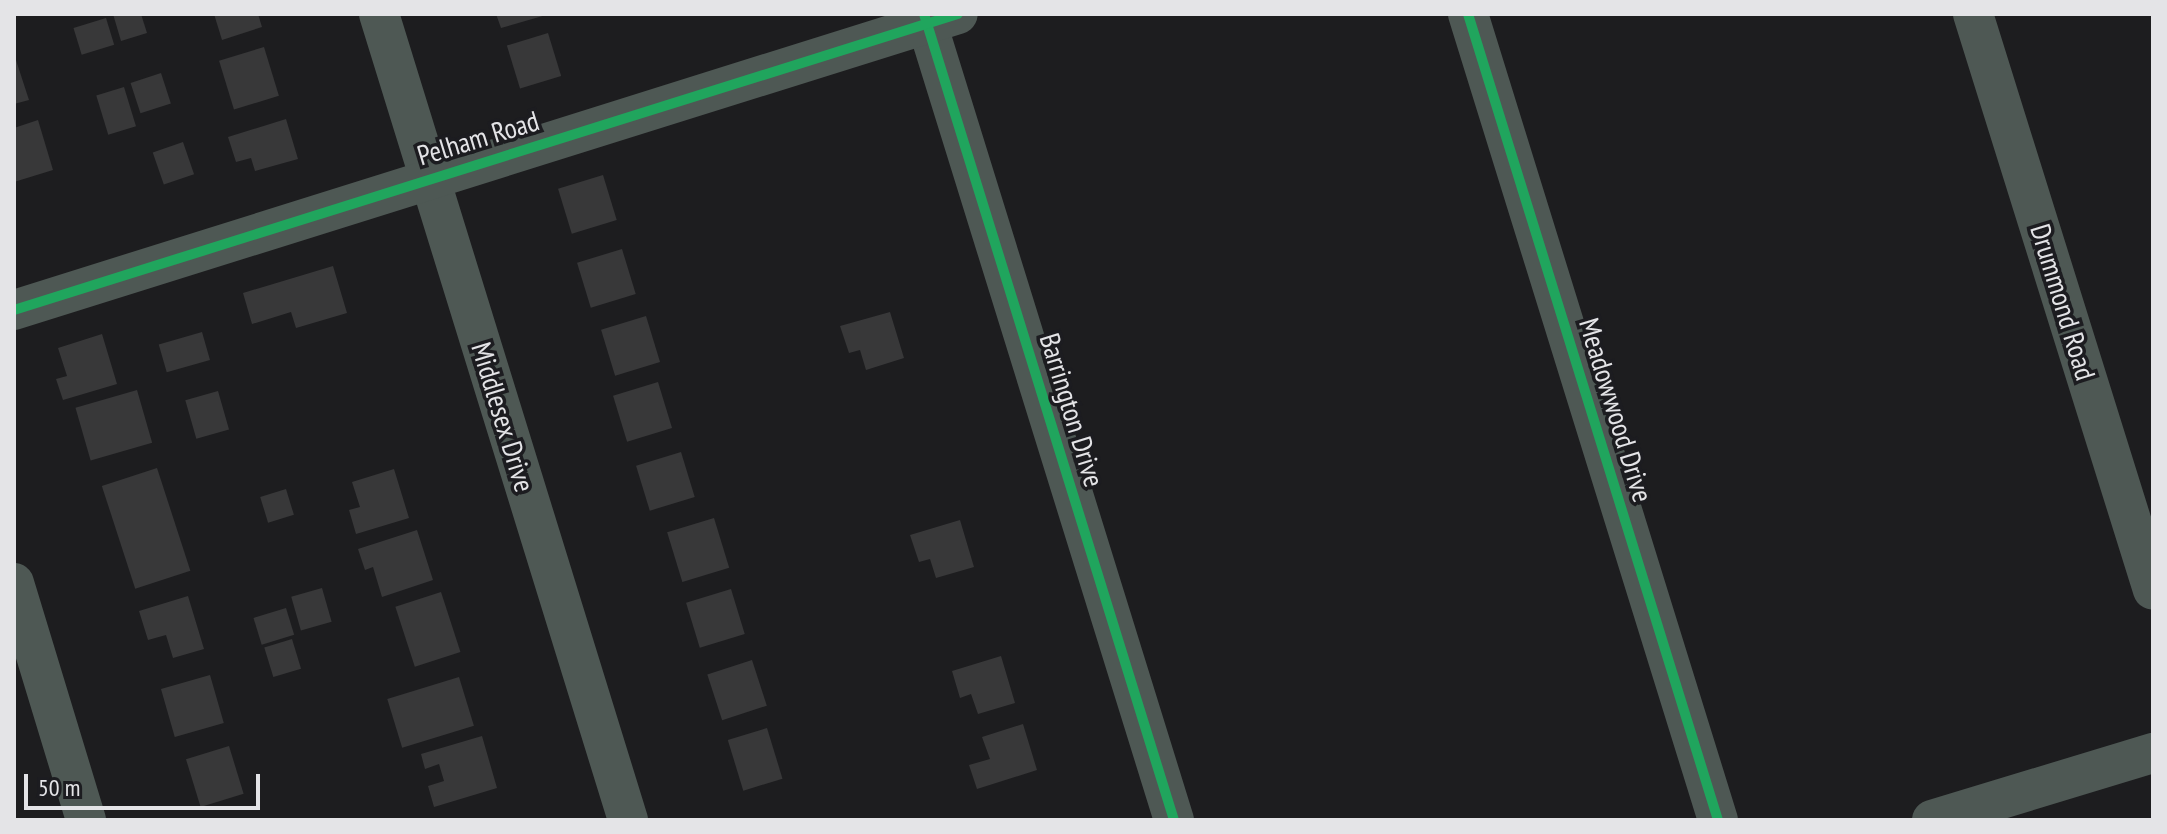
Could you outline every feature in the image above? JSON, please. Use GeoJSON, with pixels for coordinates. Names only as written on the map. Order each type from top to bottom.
{"type":"FeatureCollection","features":[{"type":"Feature","properties":{"kind":"street","name":"Middlesex Drive"},"geometry":{"type":"LineString","coordinates":[[379,14],[628,820]]}},
{"type":"Feature","properties":{"kind":"street","name":"Meadowwood Drive"},"geometry":{"type":"LineString","coordinates":[[1468,14],[1718,820]]}},
{"type":"Feature","properties":{"kind":"street","name":"Drummond Road"},"geometry":{"type":"LineString","coordinates":[[1973,14],[2153,590]]}},
{"type":"Feature","properties":{"kind":"street","name":"Pelham Road"},"geometry":{"type":"LineString","coordinates":[[14,310],[936,17]]}},
{"type":"Feature","properties":{"kind":"street","name":"Barrington Drive"},"geometry":{"type":"LineString","coordinates":[[936,17],[1174,820]]}},
{"type":"Feature","properties":{"kind":"street"},"geometry":{"type":"LineString","coordinates":[[14,583],[86,820]]}},
{"type":"Feature","properties":{"kind":"street"},"geometry":{"type":"LineString","coordinates":[[1932,820],[2153,753]]}},
{"type":"Feature","properties":{"kind":"building"},"geometry":{"type":"Polygon","coordinates":[[[113,14],[141,14],[147,33],[121,41],[113,14]]]}},
{"type":"Feature","properties":{"kind":"building"},"geometry":{"type":"Polygon","coordinates":[[[214,14],[258,14],[262,27],[222,40],[214,14]]]}},
{"type":"Feature","properties":{"kind":"building"},"geometry":{"type":"Polygon","coordinates":[[[496,14],[546,14],[546,15],[501,28],[496,14]]]}},
{"type":"Feature","properties":{"kind":"building"},"geometry":{"type":"Polygon","coordinates":[[[106,18],[114,45],[82,55],[73,28],[106,18]]]}},
{"type":"Feature","properties":{"kind":"building"},"geometry":{"type":"Polygon","coordinates":[[[548,33],[561,76],[520,89],[507,46],[548,33]]]}},
{"type":"Feature","properties":{"kind":"building"},"geometry":{"type":"Polygon","coordinates":[[[264,47],[279,96],[234,110],[219,61],[264,47]]]}},
{"type":"Feature","properties":{"kind":"building"},"geometry":{"type":"Polygon","coordinates":[[[14,54],[29,100],[14,104],[14,54]]]}},
{"type":"Feature","properties":{"kind":"building"},"geometry":{"type":"Polygon","coordinates":[[[161,73],[171,103],[140,113],[131,83],[161,73]]]}},
{"type":"Feature","properties":{"kind":"building"},"geometry":{"type":"Polygon","coordinates":[[[124,87],[136,126],[108,135],[96,95],[124,87]]]}},
{"type":"Feature","properties":{"kind":"building"},"geometry":{"type":"Polygon","coordinates":[[[286,119],[298,159],[255,171],[251,158],[236,162],[228,137],[286,119]]]}},
{"type":"Feature","properties":{"kind":"building"},"geometry":{"type":"Polygon","coordinates":[[[38,120],[53,170],[14,182],[14,128],[38,120]]]}},
{"type":"Feature","properties":{"kind":"building"},"geometry":{"type":"Polygon","coordinates":[[[183,142],[194,174],[164,185],[153,152],[183,142]]]}},
{"type":"Feature","properties":{"kind":"building"},"geometry":{"type":"Polygon","coordinates":[[[603,175],[617,220],[572,234],[558,189],[603,175]]]}},
{"type":"Feature","properties":{"kind":"building"},"geometry":{"type":"Polygon","coordinates":[[[622,249],[636,294],[591,308],[577,263],[622,249]]]}},
{"type":"Feature","properties":{"kind":"building"},"geometry":{"type":"Polygon","coordinates":[[[333,266],[347,313],[296,328],[291,312],[252,324],[243,293],[333,266]]]}},
{"type":"Feature","properties":{"kind":"building"},"geometry":{"type":"Polygon","coordinates":[[[890,312],[904,358],[866,370],[860,350],[849,353],[840,326],[890,312]]]}},
{"type":"Feature","properties":{"kind":"building"},"geometry":{"type":"Polygon","coordinates":[[[646,316],[660,362],[615,376],[601,330],[646,316]]]}},
{"type":"Feature","properties":{"kind":"building"},"geometry":{"type":"Polygon","coordinates":[[[202,332],[210,360],[167,372],[159,344],[202,332]]]}},
{"type":"Feature","properties":{"kind":"building"},"geometry":{"type":"Polygon","coordinates":[[[102,334],[117,384],[63,400],[56,379],[67,376],[58,348],[102,334]]]}},
{"type":"Feature","properties":{"kind":"building"},"geometry":{"type":"Polygon","coordinates":[[[658,382],[672,428],[627,442],[613,396],[658,382]]]}},
{"type":"Feature","properties":{"kind":"building"},"geometry":{"type":"Polygon","coordinates":[[[137,390],[152,443],[91,461],[75,408],[137,390]]]}},
{"type":"Feature","properties":{"kind":"building"},"geometry":{"type":"Polygon","coordinates":[[[218,391],[229,429],[196,439],[185,400],[218,391]]]}},
{"type":"Feature","properties":{"kind":"building"},"geometry":{"type":"Polygon","coordinates":[[[681,452],[695,497],[650,511],[636,466],[681,452]]]}},
{"type":"Feature","properties":{"kind":"building"},"geometry":{"type":"Polygon","coordinates":[[[157,468],[190,571],[135,589],[102,486],[157,468]]]}},
{"type":"Feature","properties":{"kind":"building"},"geometry":{"type":"Polygon","coordinates":[[[394,469],[409,518],[356,534],[349,510],[360,507],[352,482],[394,469]]]}},
{"type":"Feature","properties":{"kind":"building"},"geometry":{"type":"Polygon","coordinates":[[[286,489],[294,515],[268,523],[260,497],[286,489]]]}},
{"type":"Feature","properties":{"kind":"building"},"geometry":{"type":"Polygon","coordinates":[[[714,518],[729,568],[682,582],[667,532],[714,518]]]}},
{"type":"Feature","properties":{"kind":"building"},"geometry":{"type":"Polygon","coordinates":[[[960,520],[974,567],[936,578],[930,559],[919,562],[910,535],[960,520]]]}},
{"type":"Feature","properties":{"kind":"building"},"geometry":{"type":"Polygon","coordinates":[[[417,530],[433,580],[382,597],[373,567],[365,570],[358,549],[417,530]]]}},
{"type":"Feature","properties":{"kind":"building"},"geometry":{"type":"Polygon","coordinates":[[[322,588],[332,622],[301,630],[291,597],[322,588]]]}},
{"type":"Feature","properties":{"kind":"building"},"geometry":{"type":"Polygon","coordinates":[[[731,589],[745,634],[700,648],[686,603],[731,589]]]}},
{"type":"Feature","properties":{"kind":"building"},"geometry":{"type":"Polygon","coordinates":[[[441,592],[460,652],[415,667],[395,607],[441,592]]]}},
{"type":"Feature","properties":{"kind":"building"},"geometry":{"type":"Polygon","coordinates":[[[188,596],[204,649],[173,658],[166,635],[148,640],[139,611],[188,596]]]}},
{"type":"Feature","properties":{"kind":"building"},"geometry":{"type":"Polygon","coordinates":[[[286,608],[294,635],[262,645],[253,618],[286,608]]]}},
{"type":"Feature","properties":{"kind":"building"},"geometry":{"type":"Polygon","coordinates":[[[292,639],[301,669],[273,677],[264,647],[292,639]]]}},
{"type":"Feature","properties":{"kind":"building"},"geometry":{"type":"Polygon","coordinates":[[[1001,656],[1015,703],[978,714],[971,694],[960,698],[952,671],[1001,656]]]}},
{"type":"Feature","properties":{"kind":"building"},"geometry":{"type":"Polygon","coordinates":[[[752,660],[767,706],[722,720],[707,675],[752,660]]]}},
{"type":"Feature","properties":{"kind":"building"},"geometry":{"type":"Polygon","coordinates":[[[210,675],[224,723],[175,737],[161,689],[210,675]]]}},
{"type":"Feature","properties":{"kind":"building"},"geometry":{"type":"Polygon","coordinates":[[[459,677],[474,726],[402,748],[387,699],[459,677]]]}},
{"type":"Feature","properties":{"kind":"building"},"geometry":{"type":"Polygon","coordinates":[[[1023,724],[1037,770],[977,789],[969,765],[990,759],[982,737],[1023,724]]]}},
{"type":"Feature","properties":{"kind":"building"},"geometry":{"type":"Polygon","coordinates":[[[767,728],[782,779],[743,791],[728,740],[767,728]]]}},
{"type":"Feature","properties":{"kind":"building"},"geometry":{"type":"Polygon","coordinates":[[[482,736],[497,788],[434,807],[428,786],[444,781],[439,764],[425,769],[421,754],[482,736]]]}},
{"type":"Feature","properties":{"kind":"building"},"geometry":{"type":"Polygon","coordinates":[[[229,746],[244,794],[201,807],[186,759],[229,746]]]}},
{"type":"Feature","properties":{"kind":"cycle path"},"geometry":{"type":"LineString","coordinates":[[924,14],[1174,820]]}},
{"type":"Feature","properties":{"kind":"cycle path"},"geometry":{"type":"LineString","coordinates":[[14,310],[958,14]]}},
{"type":"Feature","properties":{"kind":"cycle path"},"geometry":{"type":"LineString","coordinates":[[1468,14],[1718,820]]}}]}
